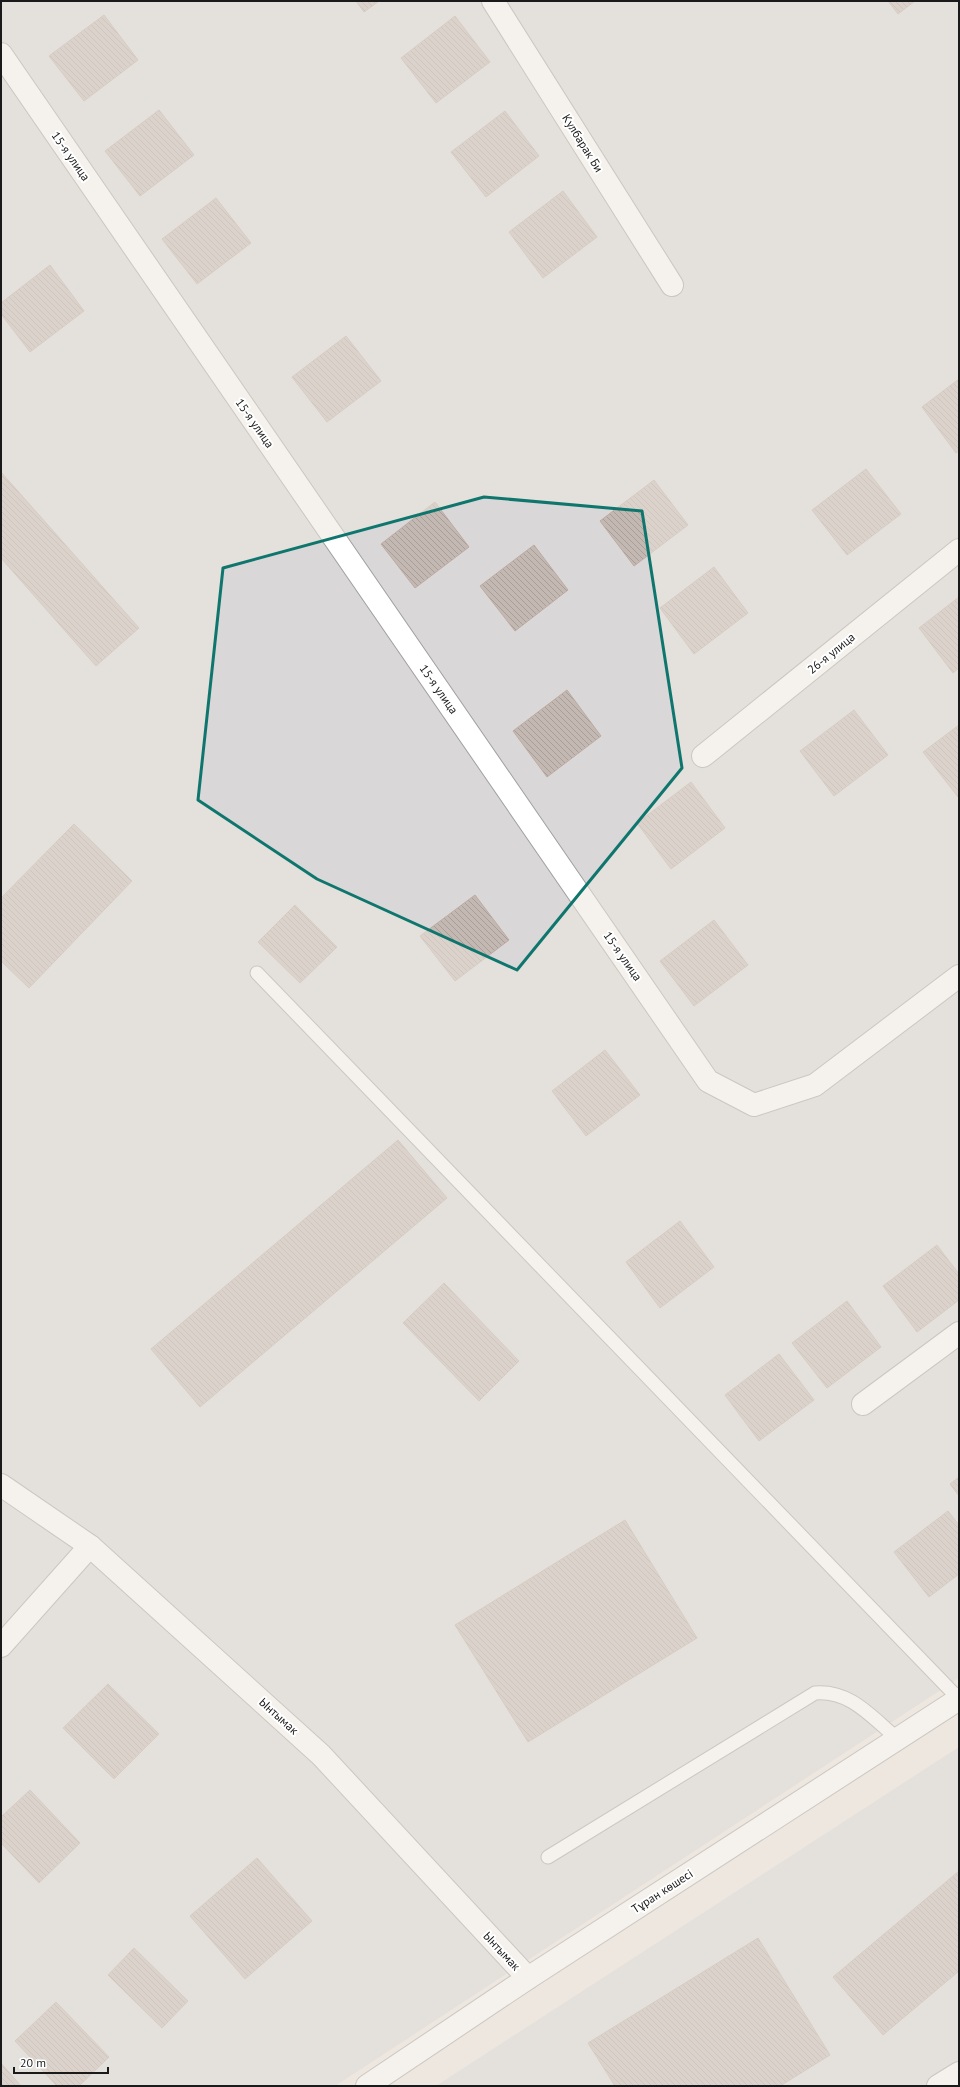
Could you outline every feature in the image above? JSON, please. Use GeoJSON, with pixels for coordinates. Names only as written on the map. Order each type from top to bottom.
{"type":"FeatureCollection","features":[{"type":"Feature","properties":{"kind":"street","name":"Кулбарак Би"},"geometry":{"type":"LineString","coordinates":[[493,1],[672,286]]}},
{"type":"Feature","properties":{"kind":"street","name":"15-я улица"},"geometry":{"type":"LineString","coordinates":[[1,54],[708,1081],[754,1105],[815,1085],[959,976]]}},
{"type":"Feature","properties":{"kind":"street","name":"26-я улица"},"geometry":{"type":"LineString","coordinates":[[703,756],[959,550]]}},
{"type":"Feature","properties":{"kind":"street"},"geometry":{"type":"LineString","coordinates":[[863,1404],[959,1333]]}},
{"type":"Feature","properties":{"kind":"street","name":"Ынтымак"},"geometry":{"type":"LineString","coordinates":[[1,1485],[90,1546],[321,1755],[528,1978]]}},
{"type":"Feature","properties":{"kind":"street"},"geometry":{"type":"LineString","coordinates":[[1,1646],[90,1546]]}},
{"type":"Feature","properties":{"kind":"street","name":"Тұран көшесі"},"geometry":{"type":"LineString","coordinates":[[368,2086],[528,1978],[959,1699]]}},
{"type":"Feature","properties":{"kind":"street"},"geometry":{"type":"LineString","coordinates":[[938,2086],[959,2073]]}},
{"type":"Feature","properties":{"kind":"lane"},"geometry":{"type":"LineString","coordinates":[[257,973],[959,1699]]}},
{"type":"Feature","properties":{"kind":"lane"},"geometry":{"type":"LineString","coordinates":[[548,1857],[815,1693],[830,1692],[848,1698],[898,1739]]}},
{"type":"Feature","properties":{"kind":"highlighted area"},"geometry":{"type":"Polygon","coordinates":[[[484,497],[642,511],[682,768],[517,970],[317,879],[198,800],[223,568],[484,497]]]}},
{"type":"Feature","properties":{"kind":"shaded area"},"geometry":{"type":"Polygon","coordinates":[[[1,1],[959,1],[959,1678],[335,2086],[1,2086],[1,1]]]}},
{"type":"Feature","properties":{"kind":"shaded area"},"geometry":{"type":"Polygon","coordinates":[[[959,1747],[959,2086],[436,2086],[959,1747]]]}},
{"type":"Feature","properties":{"kind":"building"},"geometry":{"type":"Polygon","coordinates":[[[356,1],[379,1],[364,12],[356,1]]]}},
{"type":"Feature","properties":{"kind":"building"},"geometry":{"type":"Polygon","coordinates":[[[888,1],[915,1],[898,14],[888,1]]]}},
{"type":"Feature","properties":{"kind":"building"},"geometry":{"type":"Polygon","coordinates":[[[104,15],[138,60],[84,101],[49,56],[104,15]]]}},
{"type":"Feature","properties":{"kind":"building"},"geometry":{"type":"Polygon","coordinates":[[[455,16],[490,62],[436,103],[401,58],[455,16]]]}},
{"type":"Feature","properties":{"kind":"building"},"geometry":{"type":"Polygon","coordinates":[[[159,110],[194,155],[140,196],[105,151],[159,110]]]}},
{"type":"Feature","properties":{"kind":"building"},"geometry":{"type":"Polygon","coordinates":[[[505,111],[539,156],[486,197],[451,152],[505,111]]]}},
{"type":"Feature","properties":{"kind":"building"},"geometry":{"type":"Polygon","coordinates":[[[563,191],[597,237],[543,278],[509,232],[563,191]]]}},
{"type":"Feature","properties":{"kind":"building"},"geometry":{"type":"Polygon","coordinates":[[[216,198],[251,243],[197,284],[162,239],[216,198]]]}},
{"type":"Feature","properties":{"kind":"building"},"geometry":{"type":"Polygon","coordinates":[[[50,265],[84,311],[30,352],[1,314],[1,303],[50,265]]]}},
{"type":"Feature","properties":{"kind":"building"},"geometry":{"type":"Polygon","coordinates":[[[346,336],[381,381],[327,422],[292,377],[346,336]]]}},
{"type":"Feature","properties":{"kind":"building"},"geometry":{"type":"Polygon","coordinates":[[[959,379],[959,451],[956,453],[922,407],[959,379]]]}},
{"type":"Feature","properties":{"kind":"building"},"geometry":{"type":"Polygon","coordinates":[[[866,469],[901,514],[847,555],[812,510],[866,469]]]}},
{"type":"Feature","properties":{"kind":"building"},"geometry":{"type":"Polygon","coordinates":[[[1,472],[139,628],[96,666],[1,558],[1,472]]]}},
{"type":"Feature","properties":{"kind":"building"},"geometry":{"type":"Polygon","coordinates":[[[654,480],[688,525],[634,566],[600,521],[654,480]]]}},
{"type":"Feature","properties":{"kind":"building"},"geometry":{"type":"Polygon","coordinates":[[[435,502],[469,547],[415,588],[381,544],[435,502]]]}},
{"type":"Feature","properties":{"kind":"building"},"geometry":{"type":"Polygon","coordinates":[[[534,545],[568,590],[515,631],[480,586],[534,545]]]}},
{"type":"Feature","properties":{"kind":"building"},"geometry":{"type":"Polygon","coordinates":[[[714,567],[748,613],[694,654],[660,608],[714,567]]]}},
{"type":"Feature","properties":{"kind":"building"},"geometry":{"type":"Polygon","coordinates":[[[959,597],[959,668],[953,673],[919,628],[959,597]]]}},
{"type":"Feature","properties":{"kind":"building"},"geometry":{"type":"Polygon","coordinates":[[[567,690],[601,736],[547,777],[513,731],[567,690]]]}},
{"type":"Feature","properties":{"kind":"building"},"geometry":{"type":"Polygon","coordinates":[[[854,710],[888,755],[834,796],[800,751],[854,710]]]}},
{"type":"Feature","properties":{"kind":"building"},"geometry":{"type":"Polygon","coordinates":[[[959,725],[959,796],[958,797],[923,752],[959,725]]]}},
{"type":"Feature","properties":{"kind":"building"},"geometry":{"type":"Polygon","coordinates":[[[691,782],[725,828],[671,869],[637,823],[691,782]]]}},
{"type":"Feature","properties":{"kind":"building"},"geometry":{"type":"Polygon","coordinates":[[[74,824],[132,881],[29,988],[1,961],[1,898],[74,824]]]}},
{"type":"Feature","properties":{"kind":"building"},"geometry":{"type":"Polygon","coordinates":[[[475,895],[509,940],[455,981],[420,936],[475,895]]]}},
{"type":"Feature","properties":{"kind":"building"},"geometry":{"type":"Polygon","coordinates":[[[295,905],[337,947],[300,983],[258,942],[295,905]]]}},
{"type":"Feature","properties":{"kind":"building"},"geometry":{"type":"Polygon","coordinates":[[[714,920],[748,965],[694,1006],[660,961],[714,920]]]}},
{"type":"Feature","properties":{"kind":"building"},"geometry":{"type":"Polygon","coordinates":[[[605,1050],[640,1095],[586,1136],[552,1091],[605,1050]]]}},
{"type":"Feature","properties":{"kind":"building"},"geometry":{"type":"Polygon","coordinates":[[[398,1140],[447,1198],[200,1407],[151,1349],[398,1140]]]}},
{"type":"Feature","properties":{"kind":"building"},"geometry":{"type":"Polygon","coordinates":[[[680,1221],[714,1267],[660,1308],[626,1262],[680,1221]]]}},
{"type":"Feature","properties":{"kind":"building"},"geometry":{"type":"Polygon","coordinates":[[[937,1245],[959,1274],[959,1300],[917,1332],[883,1286],[937,1245]]]}},
{"type":"Feature","properties":{"kind":"building"},"geometry":{"type":"Polygon","coordinates":[[[444,1283],[519,1361],[479,1401],[403,1323],[444,1283]]]}},
{"type":"Feature","properties":{"kind":"building"},"geometry":{"type":"Polygon","coordinates":[[[847,1301],[881,1347],[827,1388],[792,1343],[847,1301]]]}},
{"type":"Feature","properties":{"kind":"building"},"geometry":{"type":"Polygon","coordinates":[[[779,1354],[814,1400],[759,1441],[725,1395],[779,1354]]]}},
{"type":"Feature","properties":{"kind":"building"},"geometry":{"type":"Polygon","coordinates":[[[959,1477],[959,1496],[950,1484],[959,1477]]]}},
{"type":"Feature","properties":{"kind":"building"},"geometry":{"type":"Polygon","coordinates":[[[948,1511],[959,1525],[959,1574],[929,1597],[894,1552],[948,1511]]]}},
{"type":"Feature","properties":{"kind":"building"},"geometry":{"type":"Polygon","coordinates":[[[625,1520],[697,1638],[528,1742],[455,1625],[625,1520]]]}},
{"type":"Feature","properties":{"kind":"building"},"geometry":{"type":"Polygon","coordinates":[[[108,1684],[159,1734],[114,1779],[63,1728],[108,1684]]]}},
{"type":"Feature","properties":{"kind":"building"},"geometry":{"type":"Polygon","coordinates":[[[30,1790],[80,1843],[39,1883],[1,1843],[1,1817],[30,1790]]]}},
{"type":"Feature","properties":{"kind":"building"},"geometry":{"type":"Polygon","coordinates":[[[257,1858],[312,1921],[245,1979],[190,1916],[257,1858]]]}},
{"type":"Feature","properties":{"kind":"building"},"geometry":{"type":"Polygon","coordinates":[[[959,1871],[959,1971],[883,2035],[833,1977],[959,1871]]]}},
{"type":"Feature","properties":{"kind":"building"},"geometry":{"type":"Polygon","coordinates":[[[758,1938],[830,2055],[780,2086],[615,2086],[588,2043],[758,1938]]]}},
{"type":"Feature","properties":{"kind":"building"},"geometry":{"type":"Polygon","coordinates":[[[134,1948],[188,2001],[162,2028],[108,1975],[134,1948]]]}},
{"type":"Feature","properties":{"kind":"building"},"geometry":{"type":"Polygon","coordinates":[[[56,2002],[109,2057],[79,2086],[57,2086],[15,2041],[56,2002]]]}},
{"type":"Feature","properties":{"kind":"building"},"geometry":{"type":"Polygon","coordinates":[[[1,2063],[21,2086],[1,2086],[1,2063]]]}}]}
